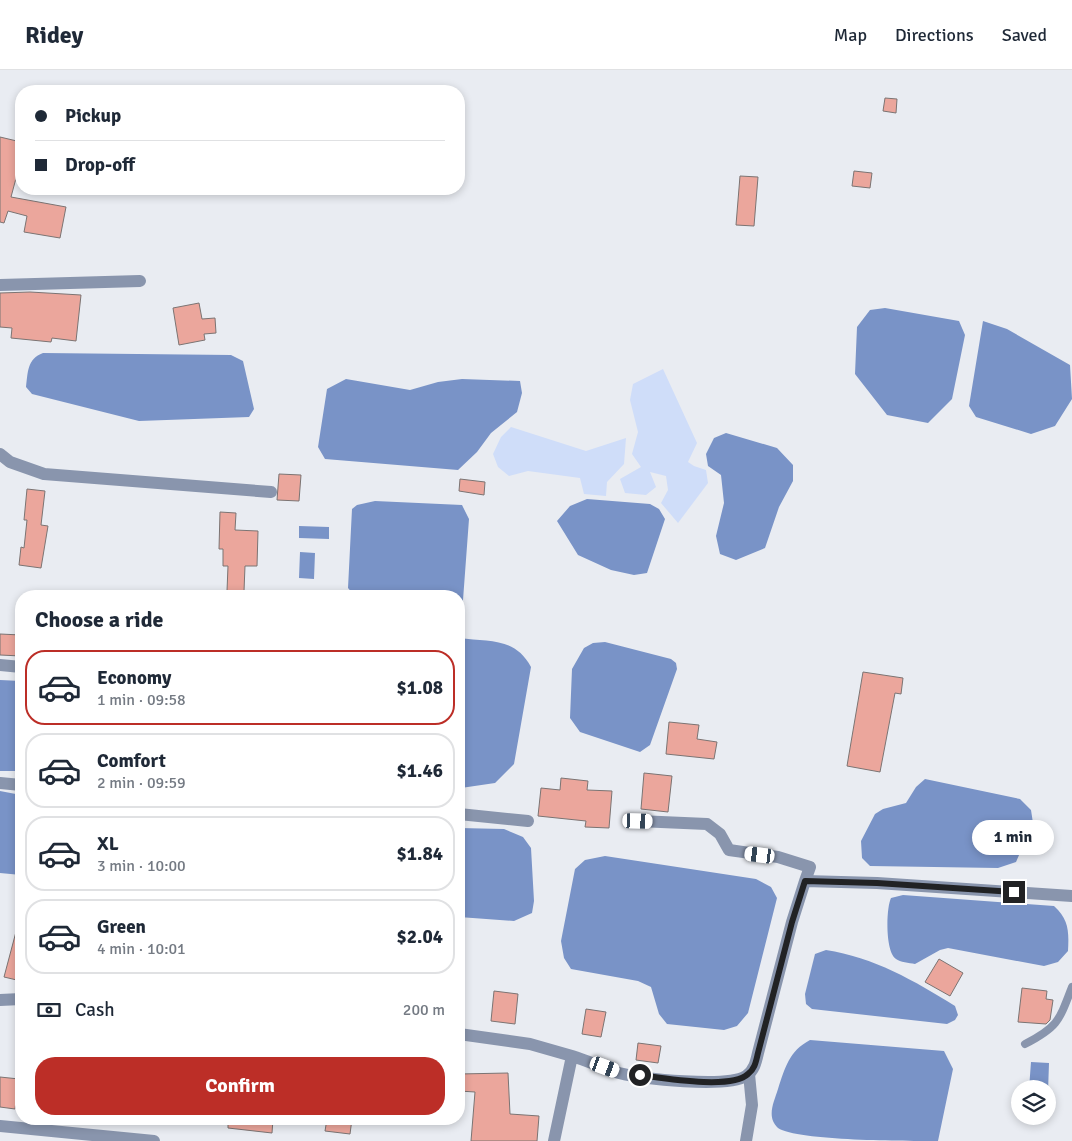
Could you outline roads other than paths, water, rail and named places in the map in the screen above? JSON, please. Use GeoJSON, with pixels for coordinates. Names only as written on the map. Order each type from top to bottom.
{"type":"FeatureCollection","features":[{"type":"Feature","properties":{"kind":"street"},"geometry":{"type":"LineString","coordinates":[[0,285],[140,281]]}},
{"type":"Feature","properties":{"kind":"street"},"geometry":{"type":"LineString","coordinates":[[0,454],[18,465],[44,474],[271,492]]}},
{"type":"Feature","properties":{"kind":"street"},"geometry":{"type":"LineString","coordinates":[[0,665],[15,666]]}},
{"type":"Feature","properties":{"kind":"street"},"geometry":{"type":"LineString","coordinates":[[0,783],[15,784]]}},
{"type":"Feature","properties":{"kind":"street"},"geometry":{"type":"LineString","coordinates":[[465,815],[528,821]]}},
{"type":"Feature","properties":{"kind":"street"},"geometry":{"type":"LineString","coordinates":[[465,1035],[530,1044],[621,1073],[700,1083],[744,1078],[754,1068],[792,922],[810,867],[778,857],[729,850],[720,834],[707,824],[638,821]]}},
{"type":"Feature","properties":{"kind":"street"},"geometry":{"type":"LineString","coordinates":[[805,881],[877,883],[1072,896]]}},
{"type":"Feature","properties":{"kind":"street"},"geometry":{"type":"LineString","coordinates":[[0,1000],[15,999]]}},
{"type":"Feature","properties":{"kind":"street"},"geometry":{"type":"LineString","coordinates":[[554,1141],[572,1056]]}},
{"type":"Feature","properties":{"kind":"street"},"geometry":{"type":"LineString","coordinates":[[746,1141],[752,1105],[749,1074]]}},
{"type":"Feature","properties":{"kind":"street"},"geometry":{"type":"LineString","coordinates":[[0,1126],[154,1141]]}},
{"type":"Feature","properties":{"kind":"lane"},"geometry":{"type":"LineString","coordinates":[[1025,1044],[1049,1032],[1062,1012],[1072,986]]}},
{"type":"Feature","properties":{"kind":"water"},"geometry":{"type":"Polygon","coordinates":[[[885,308],[959,321],[965,335],[952,399],[928,423],[887,415],[855,374],[857,327],[870,310],[885,308]]]}},
{"type":"Feature","properties":{"kind":"water"},"geometry":{"type":"Polygon","coordinates":[[[983,321],[1007,329],[1070,365],[1072,399],[1055,426],[1031,434],[976,417],[969,406],[983,321]]]}},
{"type":"Feature","properties":{"kind":"water"},"geometry":{"type":"Polygon","coordinates":[[[43,353],[231,355],[243,361],[254,409],[249,417],[139,421],[32,394],[26,387],[29,367],[34,359],[43,353]]]}},
{"type":"Feature","properties":{"kind":"water"},"geometry":{"type":"Polygon","coordinates":[[[346,379],[410,390],[438,382],[462,379],[520,381],[522,393],[517,412],[491,433],[477,452],[458,470],[325,459],[318,447],[327,389],[346,379]]]}},
{"type":"Feature","properties":{"kind":"water"},"geometry":{"type":"Polygon","coordinates":[[[726,433],[777,448],[793,465],[793,481],[779,507],[765,548],[736,560],[720,554],[716,536],[724,503],[721,475],[708,466],[706,454],[714,438],[726,433]]]}},
{"type":"Feature","properties":{"kind":"water"},"geometry":{"type":"Polygon","coordinates":[[[587,499],[650,504],[659,509],[665,519],[647,573],[634,575],[611,570],[578,555],[557,521],[570,506],[587,499]]]}},
{"type":"Feature","properties":{"kind":"water"},"geometry":{"type":"Polygon","coordinates":[[[375,501],[462,505],[469,519],[464,590],[350,590],[348,588],[352,509],[357,505],[375,501]]]}},
{"type":"Feature","properties":{"kind":"water"},"geometry":{"type":"Polygon","coordinates":[[[299,526],[329,527],[329,539],[299,538],[299,526]]]}},
{"type":"Feature","properties":{"kind":"water"},"geometry":{"type":"Polygon","coordinates":[[[300,552],[315,553],[314,579],[299,578],[300,552]]]}},
{"type":"Feature","properties":{"kind":"water"},"geometry":{"type":"Polygon","coordinates":[[[465,639],[491,641],[509,646],[525,657],[531,667],[514,764],[495,783],[465,787],[465,639]]]}},
{"type":"Feature","properties":{"kind":"water"},"geometry":{"type":"Polygon","coordinates":[[[605,642],[671,659],[676,663],[677,669],[650,745],[640,752],[580,732],[570,718],[572,669],[584,648],[593,643],[605,642]]]}},
{"type":"Feature","properties":{"kind":"water"},"geometry":{"type":"Polygon","coordinates":[[[0,680],[15,681],[15,771],[0,771],[0,680]]]}},
{"type":"Feature","properties":{"kind":"water"},"geometry":{"type":"Polygon","coordinates":[[[925,779],[1020,799],[1031,810],[1033,823],[1016,862],[998,868],[870,866],[862,858],[861,841],[875,814],[883,809],[906,803],[916,787],[925,779]]]}},
{"type":"Feature","properties":{"kind":"water"},"geometry":{"type":"Polygon","coordinates":[[[0,791],[15,794],[15,874],[0,873],[0,791]]]}},
{"type":"Feature","properties":{"kind":"water"},"geometry":{"type":"Polygon","coordinates":[[[465,828],[504,829],[523,837],[531,848],[534,901],[532,913],[514,921],[465,917],[465,828]]]}},
{"type":"Feature","properties":{"kind":"water"},"geometry":{"type":"Polygon","coordinates":[[[605,856],[756,879],[771,887],[777,898],[748,1013],[737,1026],[724,1030],[667,1024],[659,1014],[651,987],[638,981],[571,969],[564,958],[561,941],[575,869],[585,860],[605,856]]]}},
{"type":"Feature","properties":{"kind":"water"},"geometry":{"type":"Polygon","coordinates":[[[903,895],[1054,906],[1063,916],[1067,926],[1068,951],[1058,962],[1044,966],[948,948],[940,950],[915,964],[900,961],[892,955],[888,939],[887,920],[891,898],[903,895]]]}},
{"type":"Feature","properties":{"kind":"water"},"geometry":{"type":"Polygon","coordinates":[[[826,950],[860,958],[893,971],[955,1006],[958,1015],[955,1020],[947,1024],[812,1009],[806,1004],[805,994],[815,954],[826,950]]]}},
{"type":"Feature","properties":{"kind":"water"},"geometry":{"type":"Polygon","coordinates":[[[810,1040],[944,1051],[953,1069],[938,1141],[829,1138],[807,1136],[778,1128],[772,1119],[772,1109],[783,1074],[792,1055],[810,1040]]]}},
{"type":"Feature","properties":{"kind":"water"},"geometry":{"type":"Polygon","coordinates":[[[1031,1062],[1049,1063],[1048,1080],[1030,1080],[1031,1062]]]}}]}
